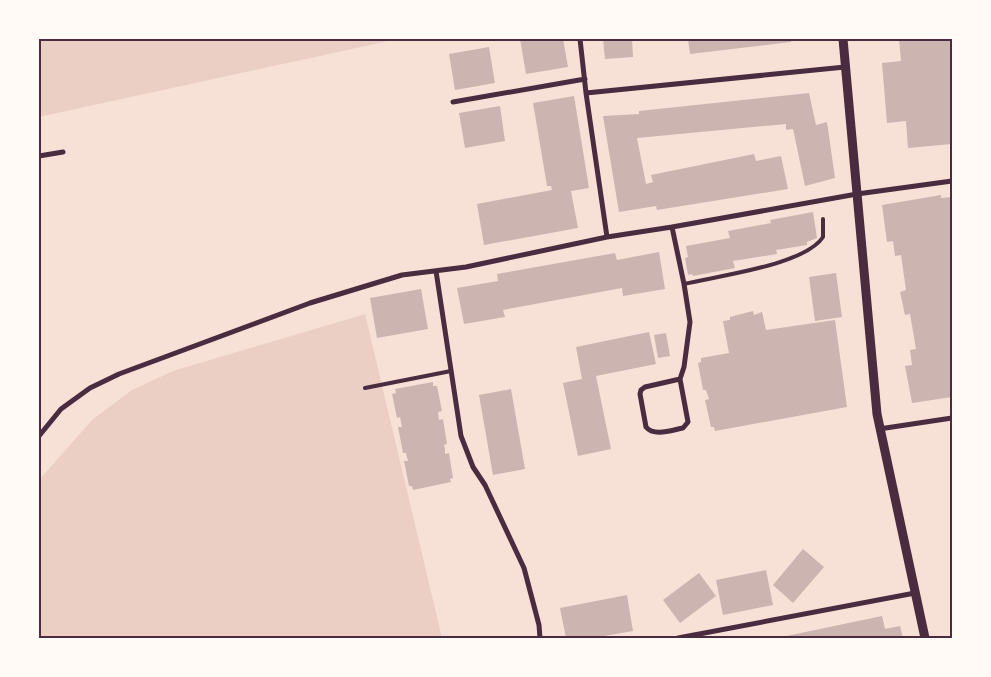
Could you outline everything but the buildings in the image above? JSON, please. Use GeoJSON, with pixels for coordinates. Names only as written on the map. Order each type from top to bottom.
{"type":"FeatureCollection","features":[{"type":"Feature","properties":{"kind":"street"},"geometry":{"type":"LineString","coordinates":[[580,39],[607,237]]}},
{"type":"Feature","properties":{"kind":"street"},"geometry":{"type":"LineString","coordinates":[[843,39],[879,430],[926,638]]}},
{"type":"Feature","properties":{"kind":"street"},"geometry":{"type":"LineString","coordinates":[[586,93],[845,67]]}},
{"type":"Feature","properties":{"kind":"street"},"geometry":{"type":"LineString","coordinates":[[453,102],[585,79]]}},
{"type":"Feature","properties":{"kind":"street"},"geometry":{"type":"LineString","coordinates":[[39,156],[63,152]]}},
{"type":"Feature","properties":{"kind":"street"},"geometry":{"type":"LineString","coordinates":[[39,436],[61,408],[90,388],[119,374],[310,303],[402,275],[466,267],[607,237],[857,194],[952,181]]}},
{"type":"Feature","properties":{"kind":"street"},"geometry":{"type":"LineString","coordinates":[[672,227],[690,322],[684,367],[680,379],[688,419],[687,424],[683,428],[655,433],[650,431],[646,427],[640,394],[641,390],[645,387],[680,379]]}},
{"type":"Feature","properties":{"kind":"street"},"geometry":{"type":"LineString","coordinates":[[436,271],[461,436],[472,467],[485,485],[524,568],[539,625],[540,638]]}},
{"type":"Feature","properties":{"kind":"street"},"geometry":{"type":"LineString","coordinates":[[879,430],[952,418]]}},
{"type":"Feature","properties":{"kind":"street"},"geometry":{"type":"LineString","coordinates":[[678,638],[915,593]]}},
{"type":"Feature","properties":{"kind":"lane"},"geometry":{"type":"LineString","coordinates":[[684,284],[787,260],[810,250],[823,237],[823,220]]}},
{"type":"Feature","properties":{"kind":"lane"},"geometry":{"type":"LineString","coordinates":[[365,388],[451,371]]}},
{"type":"Feature","properties":{"kind":"shaded area"},"geometry":{"type":"Polygon","coordinates":[[[39,39],[398,39],[39,117],[39,39]]]}},
{"type":"Feature","properties":{"kind":"shaded area"},"geometry":{"type":"Polygon","coordinates":[[[365,314],[442,638],[39,638],[39,480],[92,420],[132,390],[173,371],[365,314]]]}}]}
